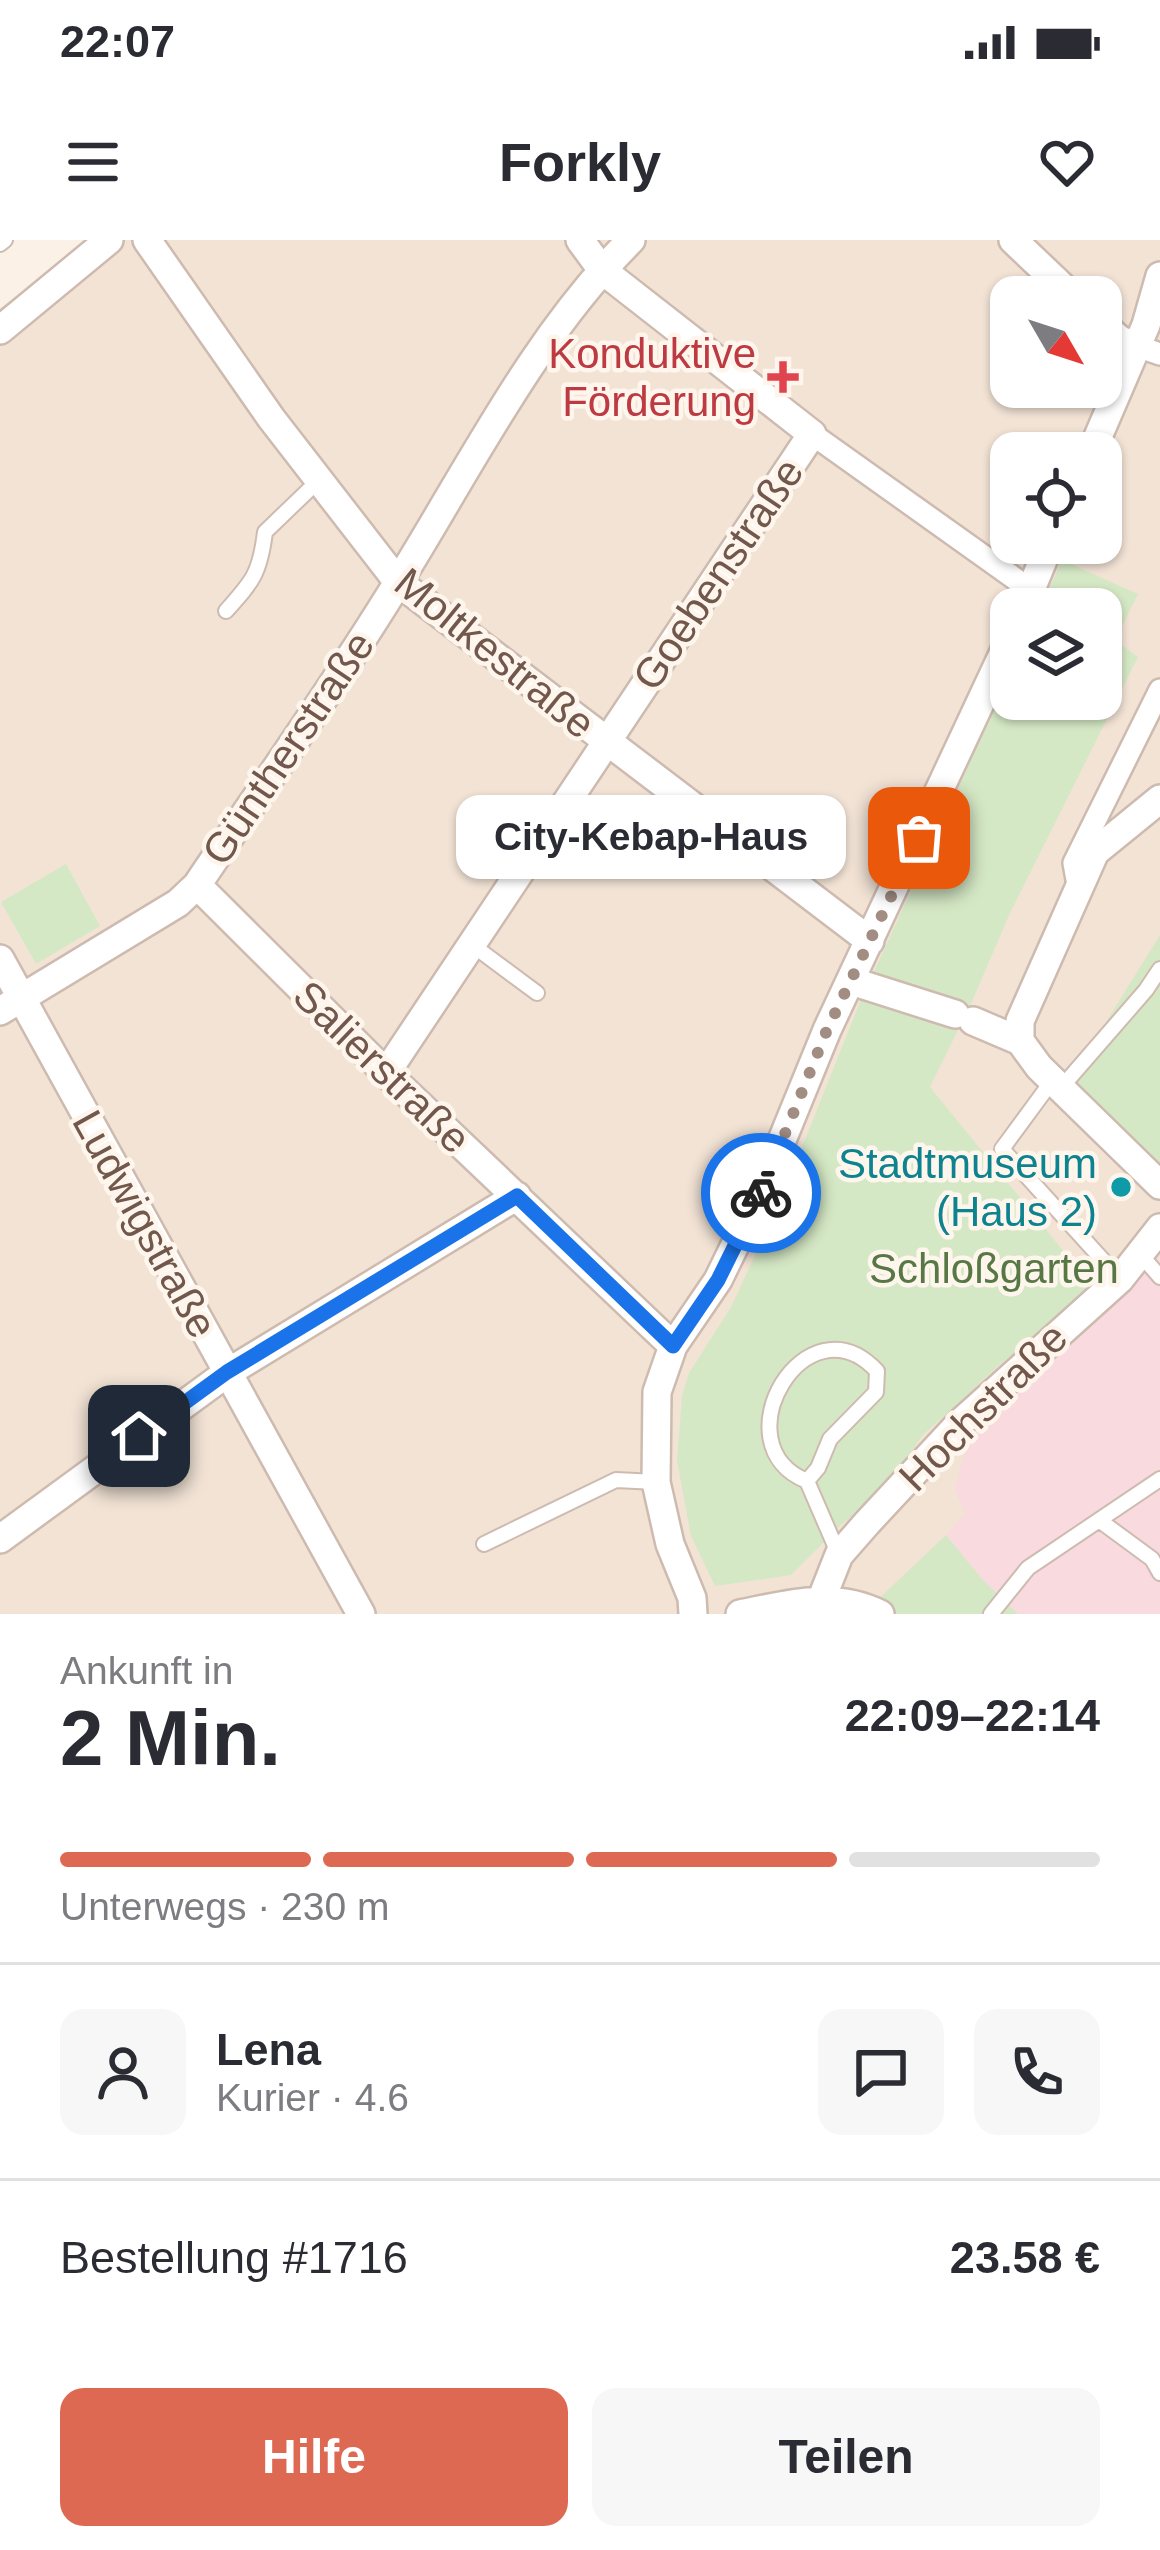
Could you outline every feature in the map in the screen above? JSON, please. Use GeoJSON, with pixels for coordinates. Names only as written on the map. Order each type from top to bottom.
{"type":"FeatureCollection","features":[{"type":"Feature","properties":{"kind":"street"},"geometry":{"type":"LineString","coordinates":[[0,330],[109,240]]}},
{"type":"Feature","properties":{"kind":"street","name":"Moltkestraße"},"geometry":{"type":"LineString","coordinates":[[146,240],[319,481],[398,582],[870,941]]}},
{"type":"Feature","properties":{"kind":"street"},"geometry":{"type":"LineString","coordinates":[[580,240],[602,270],[1011,588]]}},
{"type":"Feature","properties":{"kind":"street","name":"Güntherstraße"},"geometry":{"type":"LineString","coordinates":[[10,1005],[178,903],[197,885],[398,582],[489,426],[602,270],[632,240]]}},
{"type":"Feature","properties":{"kind":"street"},"geometry":{"type":"LineString","coordinates":[[1013,240],[1050,276]]}},
{"type":"Feature","properties":{"kind":"street"},"geometry":{"type":"LineString","coordinates":[[1102,432],[1149,350],[1160,276]]}},
{"type":"Feature","properties":{"kind":"street","name":"Goebenstraße"},"geometry":{"type":"LineString","coordinates":[[386,1073],[812,434]]}},
{"type":"Feature","properties":{"kind":"street"},"geometry":{"type":"LineString","coordinates":[[693,1614],[656,1482],[657,1392],[673,1346],[718,1280],[760,1195],[851,981],[990,682]]}},
{"type":"Feature","properties":{"kind":"street"},"geometry":{"type":"LineString","coordinates":[[1078,885],[1074,863],[1160,690]]}},
{"type":"Feature","properties":{"kind":"street"},"geometry":{"type":"LineString","coordinates":[[1021,1041],[1025,1001],[1094,852],[1152,811]]}},
{"type":"Feature","properties":{"kind":"street","name":"Salierstraße"},"geometry":{"type":"LineString","coordinates":[[197,885],[673,1346]]}},
{"type":"Feature","properties":{"kind":"street","name":"Ludwigstraße"},"geometry":{"type":"LineString","coordinates":[[0,959],[10,1005],[227,1372],[361,1614]]}},
{"type":"Feature","properties":{"kind":"street"},"geometry":{"type":"LineString","coordinates":[[851,981],[1021,1041],[1056,1085],[1160,1186]]}},
{"type":"Feature","properties":{"kind":"street"},"geometry":{"type":"LineString","coordinates":[[0,1539],[227,1372],[517,1196]]}},
{"type":"Feature","properties":{"kind":"street","name":"Hochstraße"},"geometry":{"type":"LineString","coordinates":[[821,1598],[838,1555],[960,1423],[1120,1280],[1160,1228]]}},
{"type":"Feature","properties":{"kind":"street"},"geometry":{"type":"LineString","coordinates":[[740,1614],[821,1598],[861,1604],[880,1614]]}},
{"type":"Feature","properties":{"kind":"lane"},"geometry":{"type":"LineString","coordinates":[[1042,276],[1046,272]]}},
{"type":"Feature","properties":{"kind":"lane"},"geometry":{"type":"LineString","coordinates":[[226,611],[255,578],[262,563],[265,532],[319,481]]}},
{"type":"Feature","properties":{"kind":"lane"},"geometry":{"type":"LineString","coordinates":[[471,944],[537,993]]}},
{"type":"Feature","properties":{"kind":"lane"},"geometry":{"type":"LineString","coordinates":[[1120,1280],[1002,1149],[1146,990],[1160,968]]}},
{"type":"Feature","properties":{"kind":"lane"},"geometry":{"type":"LineString","coordinates":[[1141,1255],[1160,1277]]}},
{"type":"Feature","properties":{"kind":"lane"},"geometry":{"type":"LineString","coordinates":[[807,1481],[830,1439],[876,1392],[877,1371],[862,1354],[841,1349],[814,1353],[791,1372],[772,1402],[767,1427],[777,1456],[794,1476],[807,1481],[838,1555]]}},
{"type":"Feature","properties":{"kind":"lane"},"geometry":{"type":"LineString","coordinates":[[991,1614],[1028,1568],[1160,1479]]}},
{"type":"Feature","properties":{"kind":"lane"},"geometry":{"type":"LineString","coordinates":[[484,1544],[616,1480],[656,1482]]}},
{"type":"Feature","properties":{"kind":"lane"},"geometry":{"type":"LineString","coordinates":[[1100,1520],[1152,1559],[1160,1573]]}},
{"type":"Feature","properties":{"kind":"shaded area"},"geometry":{"type":"Polygon","coordinates":[[[96,240],[1160,240],[1160,1614],[0,1614],[0,308],[96,240]]]}},
{"type":"Feature","properties":{"kind":"shaded area"},"geometry":{"type":"Polygon","coordinates":[[[1155,1256],[1160,1261],[1160,1614],[1018,1614],[946,1535],[965,1514],[955,1489],[967,1442],[1004,1393],[1155,1256]]]}},
{"type":"Feature","properties":{"kind":"green space"},"geometry":{"type":"Polygon","coordinates":[[[1060,564],[1071,564],[1138,594],[1122,626],[1122,588],[1049,588],[1060,564]]]}},
{"type":"Feature","properties":{"kind":"green space"},"geometry":{"type":"Polygon","coordinates":[[[1122,645],[1138,657],[1122,689],[1122,645]]]}},
{"type":"Feature","properties":{"kind":"green space","name":"Schloßgarten"},"geometry":{"type":"Polygon","coordinates":[[[990,718],[1106,720],[1010,913],[970,1006],[963,1006],[959,1028],[930,1087],[1095,1290],[1000,1364],[922,1436],[885,1490],[843,1523],[791,1575],[715,1586],[691,1536],[677,1461],[682,1396],[689,1373],[731,1307],[783,1195],[860,1002],[990,718]]]}},
{"type":"Feature","properties":{"kind":"green space"},"geometry":{"type":"Polygon","coordinates":[[[66,864],[100,926],[36,964],[1,902],[66,864]]]}},
{"type":"Feature","properties":{"kind":"green space"},"geometry":{"type":"Polygon","coordinates":[[[1160,935],[1160,1169],[1070,1080],[1160,935]]]}},
{"type":"Feature","properties":{"kind":"green space"},"geometry":{"type":"Polygon","coordinates":[[[946,1535],[1018,1614],[890,1614],[873,1604],[946,1535]]]}},
{"type":"Feature","properties":{"kind":"way so far"},"geometry":{"type":"LineString","coordinates":[[761,1193],[827,1030],[919,838]]}},
{"type":"Feature","properties":{"kind":"place","name":"Konduktive Förderung"},"geometry":{"type":"Point","coordinates":[783,377]}},
{"type":"Feature","properties":{"kind":"place","name":"City-Kebap-Haus"},"geometry":{"type":"Point","coordinates":[919,838]}},
{"type":"Feature","properties":{"kind":"place","name":"Stadtmuseum (Haus 2)"},"geometry":{"type":"Point","coordinates":[1121,1187]}},
{"type":"Feature","properties":{"kind":"route"},"geometry":{"type":"LineString","coordinates":[[139,1436],[227,1372],[517,1196],[673,1346],[718,1280],[761,1193]]}}]}
